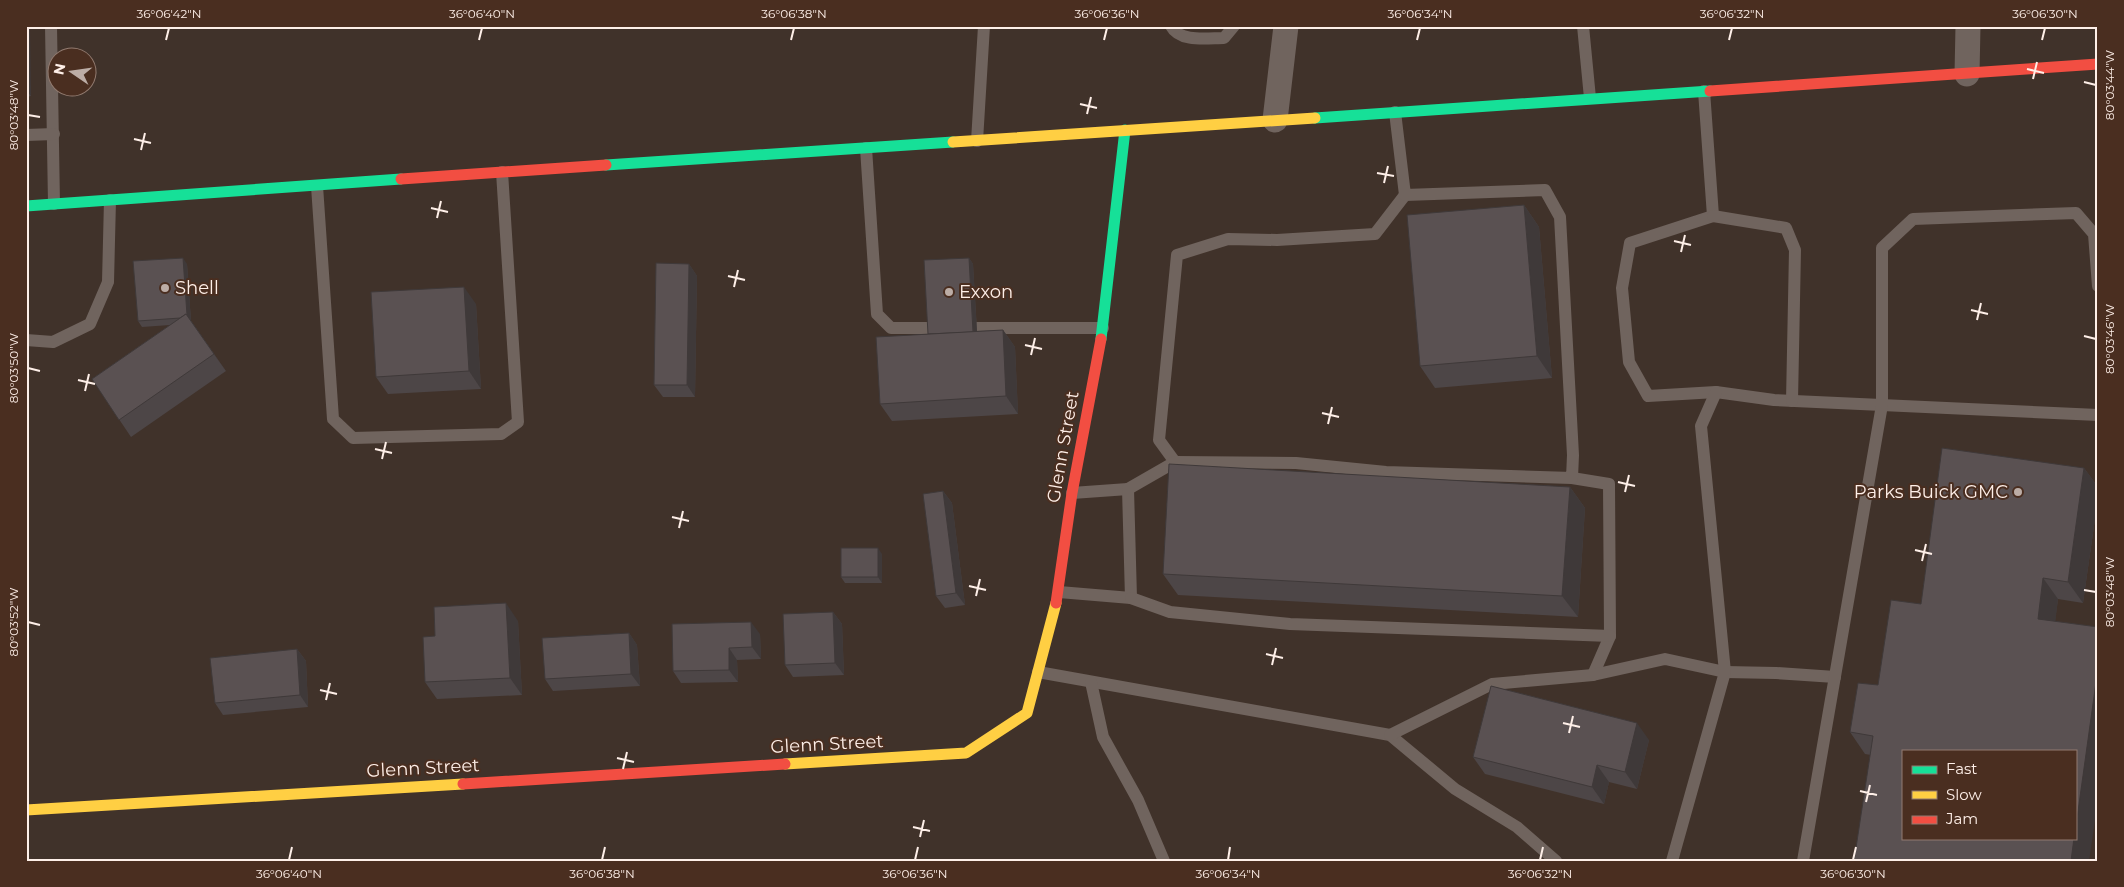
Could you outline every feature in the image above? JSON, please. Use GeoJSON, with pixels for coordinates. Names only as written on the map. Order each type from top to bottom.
{"type":"FeatureCollection","features":[{"type":"Feature","properties":{"kind":"main road"},"geometry":{"type":"LineString","coordinates":[[26,206],[2098,64]]}},
{"type":"Feature","properties":{"kind":"main road","name":"Glenn Street"},"geometry":{"type":"LineString","coordinates":[[26,810],[966,753],[1027,714],[1059,592],[1072,493],[1103,328],[1125,130]]}},
{"type":"Feature","properties":{"kind":"street"},"geometry":{"type":"LineString","coordinates":[[1275,120],[1286,26]]}},
{"type":"Feature","properties":{"kind":"street"},"geometry":{"type":"LineString","coordinates":[[1967,74],[1968,26]]}},
{"type":"Feature","properties":{"kind":"lane"},"geometry":{"type":"LineString","coordinates":[[51,26],[54,204]]}},
{"type":"Feature","properties":{"kind":"lane"},"geometry":{"type":"LineString","coordinates":[[977,141],[984,26]]}},
{"type":"Feature","properties":{"kind":"lane"},"geometry":{"type":"LineString","coordinates":[[1171,26],[1174,32],[1186,38],[1224,38],[1234,26]]}},
{"type":"Feature","properties":{"kind":"lane"},"geometry":{"type":"LineString","coordinates":[[1583,26],[1590,98]]}},
{"type":"Feature","properties":{"kind":"lane"},"geometry":{"type":"LineString","coordinates":[[1704,90],[1713,216]]}},
{"type":"Feature","properties":{"kind":"lane"},"geometry":{"type":"LineString","coordinates":[[1175,462],[1159,440],[1177,255],[1228,239],[1277,240],[1374,234],[1405,195],[1395,112]]}},
{"type":"Feature","properties":{"kind":"lane"},"geometry":{"type":"LineString","coordinates":[[26,135],[54,134]]}},
{"type":"Feature","properties":{"kind":"lane"},"geometry":{"type":"LineString","coordinates":[[866,148],[878,314],[890,328],[1103,328]]}},
{"type":"Feature","properties":{"kind":"lane"},"geometry":{"type":"LineString","coordinates":[[317,186],[333,419],[353,438],[501,434],[518,422],[502,172]]}},
{"type":"Feature","properties":{"kind":"lane"},"geometry":{"type":"LineString","coordinates":[[1405,195],[1546,190],[1560,217],[1572,445],[1572,478]]}},
{"type":"Feature","properties":{"kind":"lane"},"geometry":{"type":"LineString","coordinates":[[26,340],[53,342],[90,324],[108,282],[110,200]]}},
{"type":"Feature","properties":{"kind":"lane"},"geometry":{"type":"LineString","coordinates":[[1803,861],[1882,405],[1882,248],[1913,219],[2076,213],[2094,234],[2098,286]]}},
{"type":"Feature","properties":{"kind":"lane"},"geometry":{"type":"LineString","coordinates":[[1792,401],[1795,250],[1786,228],[1713,216],[1630,243],[1622,288],[1628,362],[1648,396],[1716,392],[1774,400],[1792,401],[2098,415]]}},
{"type":"Feature","properties":{"kind":"lane"},"geometry":{"type":"LineString","coordinates":[[1672,861],[1725,672],[1701,426],[1716,392]]}},
{"type":"Feature","properties":{"kind":"lane"},"geometry":{"type":"LineString","coordinates":[[1072,493],[1128,489],[1175,462],[1296,463],[1386,472],[1572,478],[1609,484],[1610,636],[1593,675]]}},
{"type":"Feature","properties":{"kind":"lane"},"geometry":{"type":"LineString","coordinates":[[1128,489],[1130,598]]}},
{"type":"Feature","properties":{"kind":"lane"},"geometry":{"type":"LineString","coordinates":[[1059,592],[1130,598],[1170,612],[1290,624],[1610,636]]}},
{"type":"Feature","properties":{"kind":"lane"},"geometry":{"type":"LineString","coordinates":[[1390,735],[1492,684],[1593,675],[1665,659],[1725,672],[1835,677]]}},
{"type":"Feature","properties":{"kind":"lane"},"geometry":{"type":"LineString","coordinates":[[1038,672],[1390,735],[1455,789],[1517,827],[1556,861]]}},
{"type":"Feature","properties":{"kind":"lane"},"geometry":{"type":"LineString","coordinates":[[1091,682],[1103,737],[1138,800],[1164,861]]}},
{"type":"Feature","properties":{"kind":"building"},"geometry":{"type":"Polygon","coordinates":[[[1524,205],[1537,356],[1420,366],[1407,215],[1524,205]]]}},
{"type":"Feature","properties":{"kind":"building"},"geometry":{"type":"Polygon","coordinates":[[[183,258],[187,315],[180,318],[138,321],[133,261],[183,258]]]}},
{"type":"Feature","properties":{"kind":"building"},"geometry":{"type":"Polygon","coordinates":[[[969,258],[973,332],[928,334],[924,260],[969,258]]]}},
{"type":"Feature","properties":{"kind":"building"},"geometry":{"type":"Polygon","coordinates":[[[656,263],[689,264],[687,385],[654,385],[656,263]]]}},
{"type":"Feature","properties":{"kind":"building"},"geometry":{"type":"Polygon","coordinates":[[[464,287],[469,371],[376,377],[371,292],[464,287]]]}},
{"type":"Feature","properties":{"kind":"building"},"geometry":{"type":"Polygon","coordinates":[[[186,314],[214,354],[119,420],[92,379],[186,314]]]}},
{"type":"Feature","properties":{"kind":"building"},"geometry":{"type":"Polygon","coordinates":[[[1003,330],[1006,396],[880,404],[876,337],[1003,330]]]}},
{"type":"Feature","properties":{"kind":"building"},"geometry":{"type":"Polygon","coordinates":[[[1942,448],[2084,468],[2068,582],[2043,578],[2038,619],[2098,627],[2098,668],[2076,826],[2076,750],[1902,750],[1902,840],[2074,840],[2071,861],[1854,861],[1873,736],[1850,732],[1858,683],[1878,685],[1891,600],[1921,604],[1942,448]]]}},
{"type":"Feature","properties":{"kind":"building"},"geometry":{"type":"Polygon","coordinates":[[[1169,464],[1570,487],[1562,596],[1163,574],[1169,464]]]}},
{"type":"Feature","properties":{"kind":"building"},"geometry":{"type":"Polygon","coordinates":[[[943,491],[956,593],[936,596],[923,494],[943,491]]]}},
{"type":"Feature","properties":{"kind":"building"},"geometry":{"type":"Polygon","coordinates":[[[841,548],[878,548],[878,577],[841,577],[841,548]]]}},
{"type":"Feature","properties":{"kind":"building"},"geometry":{"type":"Polygon","coordinates":[[[506,603],[510,678],[425,682],[423,637],[435,636],[434,607],[506,603]]]}},
{"type":"Feature","properties":{"kind":"building"},"geometry":{"type":"Polygon","coordinates":[[[833,612],[835,663],[785,665],[783,614],[833,612]]]}},
{"type":"Feature","properties":{"kind":"building"},"geometry":{"type":"Polygon","coordinates":[[[751,622],[752,647],[729,648],[729,670],[673,671],[672,624],[751,622]]]}},
{"type":"Feature","properties":{"kind":"building"},"geometry":{"type":"Polygon","coordinates":[[[629,633],[631,674],[545,679],[542,638],[629,633]]]}},
{"type":"Feature","properties":{"kind":"building"},"geometry":{"type":"Polygon","coordinates":[[[297,649],[300,695],[215,703],[210,658],[297,649]]]}},
{"type":"Feature","properties":{"kind":"building"},"geometry":{"type":"Polygon","coordinates":[[[1491,686],[1637,723],[1625,772],[1597,765],[1592,787],[1473,757],[1491,686]]]}},
{"type":"Feature","properties":{"kind":"traffic: fast"},"geometry":{"type":"LineString","coordinates":[[1315,118],[1710,91]]}},
{"type":"Feature","properties":{"kind":"traffic: fast"},"geometry":{"type":"LineString","coordinates":[[1101,339],[1125,130]]}},
{"type":"Feature","properties":{"kind":"traffic: fast"},"geometry":{"type":"LineString","coordinates":[[606,165],[953,142]]}},
{"type":"Feature","properties":{"kind":"traffic: fast"},"geometry":{"type":"LineString","coordinates":[[26,206],[401,179]]}},
{"type":"Feature","properties":{"kind":"traffic: slow"},"geometry":{"type":"LineString","coordinates":[[953,142],[1315,118]]}},
{"type":"Feature","properties":{"kind":"traffic: slow"},"geometry":{"type":"LineString","coordinates":[[785,764],[966,753],[1027,713],[1056,603]]}},
{"type":"Feature","properties":{"kind":"traffic: slow"},"geometry":{"type":"LineString","coordinates":[[26,810],[463,784]]}},
{"type":"Feature","properties":{"kind":"traffic: jam"},"geometry":{"type":"LineString","coordinates":[[1710,91],[2098,64]]}},
{"type":"Feature","properties":{"kind":"traffic: jam"},"geometry":{"type":"LineString","coordinates":[[401,179],[606,165]]}},
{"type":"Feature","properties":{"kind":"traffic: jam"},"geometry":{"type":"LineString","coordinates":[[1056,603],[1072,493],[1101,339]]}},
{"type":"Feature","properties":{"kind":"traffic: jam"},"geometry":{"type":"LineString","coordinates":[[463,784],[785,764]]}},
{"type":"Feature","properties":{"kind":"place","name":"Shell"},"geometry":{"type":"Point","coordinates":[165,288]}},
{"type":"Feature","properties":{"kind":"place","name":"Exxon"},"geometry":{"type":"Point","coordinates":[949,292]}},
{"type":"Feature","properties":{"kind":"place","name":"Parks Buick GMC"},"geometry":{"type":"Point","coordinates":[2018,492]}}]}
